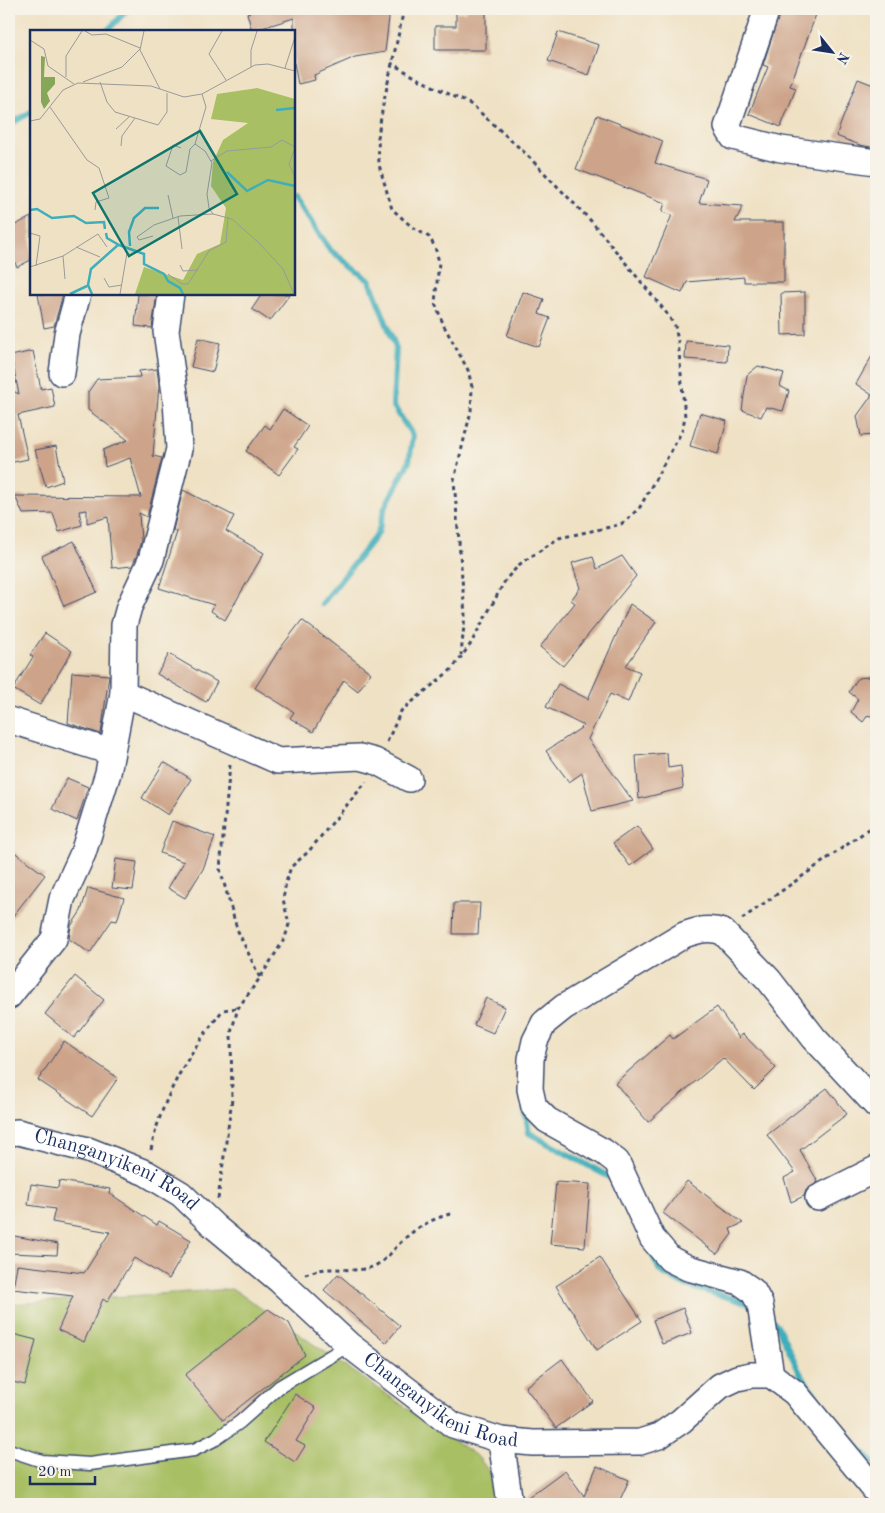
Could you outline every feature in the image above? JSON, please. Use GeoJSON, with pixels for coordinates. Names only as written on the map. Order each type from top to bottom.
{"type":"FeatureCollection","features":[{"type":"Feature","properties":{"kind":"street"},"geometry":{"type":"LineString","coordinates":[[767,9],[727,127],[733,137],[781,149],[876,162]]}},
{"type":"Feature","properties":{"kind":"street"},"geometry":{"type":"LineString","coordinates":[[62,373],[67,334],[78,295]]}},
{"type":"Feature","properties":{"kind":"street"},"geometry":{"type":"LineString","coordinates":[[9,996],[54,940],[62,899],[82,853],[108,773],[123,693],[124,625],[129,607],[151,560],[178,449],[176,400],[166,331],[171,295]]}},
{"type":"Feature","properties":{"kind":"street"},"geometry":{"type":"LineString","coordinates":[[123,693],[278,761],[360,756],[380,763],[409,779]]}},
{"type":"Feature","properties":{"kind":"street"},"geometry":{"type":"LineString","coordinates":[[9,720],[111,752]]}},
{"type":"Feature","properties":{"kind":"street"},"geometry":{"type":"LineString","coordinates":[[876,1105],[814,1038],[768,980],[723,932],[714,929],[699,929],[684,935],[564,1007],[544,1023],[535,1041],[531,1059],[530,1089],[534,1107],[546,1120],[604,1152],[617,1162],[652,1238],[670,1259],[688,1268],[740,1282],[753,1291],[760,1304],[771,1375],[795,1392],[876,1491]]}},
{"type":"Feature","properties":{"kind":"street","name":"Changanyikeni Road"},"geometry":{"type":"LineString","coordinates":[[9,1133],[18,1132],[88,1150],[146,1173],[181,1194],[214,1226],[280,1281],[349,1345],[453,1426],[501,1440],[533,1443],[640,1442],[666,1431],[720,1386],[737,1378],[751,1375],[771,1375]]}},
{"type":"Feature","properties":{"kind":"street"},"geometry":{"type":"LineString","coordinates":[[818,1198],[876,1169]]}},
{"type":"Feature","properties":{"kind":"street"},"geometry":{"type":"LineString","coordinates":[[501,1440],[510,1504]]}},
{"type":"Feature","properties":{"kind":"lane"},"geometry":{"type":"LineString","coordinates":[[9,1450],[42,1461],[90,1464],[194,1450],[216,1439],[240,1422],[279,1387],[349,1345]]}},
{"type":"Feature","properties":{"kind":"path"},"geometry":{"type":"LineString","coordinates":[[404,9],[391,63],[378,136],[379,165],[384,189],[392,210],[412,227],[429,237],[436,247],[439,262],[435,303],[444,326],[468,370],[472,387],[471,411],[454,480],[465,615],[461,655]]}},
{"type":"Feature","properties":{"kind":"path"},"geometry":{"type":"LineString","coordinates":[[214,1226],[232,1099],[231,1033],[238,1008],[260,978],[285,938],[288,924],[283,899],[291,867],[319,840],[380,763],[392,727],[401,711],[452,669],[470,645],[506,579],[520,564],[559,538],[622,524],[640,507],[682,431],[685,417],[675,326],[665,310],[592,222],[524,152],[472,105],[422,81],[391,63]]}},
{"type":"Feature","properties":{"kind":"path"},"geometry":{"type":"LineString","coordinates":[[232,742],[220,851],[220,869],[237,929],[260,978]]}},
{"type":"Feature","properties":{"kind":"path"},"geometry":{"type":"LineString","coordinates":[[723,932],[876,824]]}},
{"type":"Feature","properties":{"kind":"path"},"geometry":{"type":"LineString","coordinates":[[146,1173],[155,1129],[174,1084],[188,1060],[223,1010],[238,1008]]}},
{"type":"Feature","properties":{"kind":"path"},"geometry":{"type":"LineString","coordinates":[[280,1281],[327,1268],[357,1271],[368,1268],[387,1257],[422,1225],[436,1218],[454,1213]]}},
{"type":"Feature","properties":{"kind":"green space"},"geometry":{"type":"Polygon","coordinates":[[[233,1289],[478,1457],[514,1504],[9,1504],[9,1304],[233,1289]]]}},
{"type":"Feature","properties":{"kind":"building"},"geometry":{"type":"Polygon","coordinates":[[[260,9],[390,9],[385,52],[355,57],[314,75],[315,80],[298,84],[295,68],[294,18],[252,30],[247,13],[260,9]]]}},
{"type":"Feature","properties":{"kind":"building"},"geometry":{"type":"Polygon","coordinates":[[[466,9],[486,9],[486,50],[435,50],[435,26],[456,26],[456,12],[466,12],[466,9]]]}},
{"type":"Feature","properties":{"kind":"building"},"geometry":{"type":"Polygon","coordinates":[[[781,9],[818,9],[790,86],[796,88],[781,127],[749,114],[768,67],[763,65],[781,9]]]}},
{"type":"Feature","properties":{"kind":"building"},"geometry":{"type":"Polygon","coordinates":[[[558,32],[599,45],[589,75],[548,61],[558,32]]]}},
{"type":"Feature","properties":{"kind":"building"},"geometry":{"type":"Polygon","coordinates":[[[858,79],[876,86],[876,148],[860,145],[836,136],[858,79]]]}},
{"type":"Feature","properties":{"kind":"building"},"geometry":{"type":"Polygon","coordinates":[[[597,115],[663,141],[655,163],[707,179],[699,203],[743,206],[735,222],[784,222],[784,282],[744,282],[744,277],[687,282],[682,293],[646,277],[672,215],[662,212],[665,203],[576,169],[597,115]]]}},
{"type":"Feature","properties":{"kind":"building"},"geometry":{"type":"Polygon","coordinates":[[[30,218],[30,260],[17,267],[9,251],[9,228],[30,218]]]}},
{"type":"Feature","properties":{"kind":"building"},"geometry":{"type":"Polygon","coordinates":[[[523,292],[544,299],[539,314],[550,318],[539,347],[507,336],[523,292]]]}},
{"type":"Feature","properties":{"kind":"building"},"geometry":{"type":"Polygon","coordinates":[[[805,292],[805,334],[782,335],[781,293],[805,292]]]}},
{"type":"Feature","properties":{"kind":"building"},"geometry":{"type":"Polygon","coordinates":[[[38,295],[63,295],[54,326],[44,328],[38,295]]]}},
{"type":"Feature","properties":{"kind":"building"},"geometry":{"type":"Polygon","coordinates":[[[138,295],[157,295],[152,328],[135,326],[138,295]]]}},
{"type":"Feature","properties":{"kind":"building"},"geometry":{"type":"Polygon","coordinates":[[[261,295],[289,295],[270,321],[252,309],[261,295]]]}},
{"type":"Feature","properties":{"kind":"building"},"geometry":{"type":"Polygon","coordinates":[[[198,338],[220,343],[213,372],[191,367],[198,338]]]}},
{"type":"Feature","properties":{"kind":"building"},"geometry":{"type":"Polygon","coordinates":[[[686,341],[728,345],[727,362],[685,359],[686,341]]]}},
{"type":"Feature","properties":{"kind":"building"},"geometry":{"type":"Polygon","coordinates":[[[876,349],[876,435],[861,436],[857,416],[872,395],[856,384],[876,349]]]}},
{"type":"Feature","properties":{"kind":"building"},"geometry":{"type":"Polygon","coordinates":[[[33,351],[41,389],[51,387],[55,407],[18,415],[28,459],[9,463],[9,389],[19,394],[11,356],[33,351]]]}},
{"type":"Feature","properties":{"kind":"building"},"geometry":{"type":"Polygon","coordinates":[[[758,366],[784,373],[780,386],[789,391],[783,411],[766,407],[761,417],[742,410],[747,375],[758,366]]]}},
{"type":"Feature","properties":{"kind":"building"},"geometry":{"type":"Polygon","coordinates":[[[157,369],[159,385],[153,456],[162,458],[147,517],[139,513],[141,541],[132,566],[112,568],[108,517],[87,523],[87,510],[79,511],[82,525],[59,532],[53,513],[23,514],[15,496],[141,497],[130,458],[105,467],[103,450],[128,440],[88,410],[88,392],[97,379],[140,377],[139,371],[157,369]]]}},
{"type":"Feature","properties":{"kind":"building"},"geometry":{"type":"Polygon","coordinates":[[[283,409],[308,426],[294,447],[298,449],[279,475],[246,451],[265,425],[270,429],[283,409]]]}},
{"type":"Feature","properties":{"kind":"building"},"geometry":{"type":"Polygon","coordinates":[[[700,413],[727,421],[718,454],[690,446],[700,413]]]}},
{"type":"Feature","properties":{"kind":"building"},"geometry":{"type":"Polygon","coordinates":[[[56,446],[63,481],[46,487],[35,450],[56,446]]]}},
{"type":"Feature","properties":{"kind":"building"},"geometry":{"type":"Polygon","coordinates":[[[183,490],[234,516],[226,531],[264,553],[225,620],[211,611],[214,605],[159,588],[177,532],[173,530],[183,490]]]}},
{"type":"Feature","properties":{"kind":"building"},"geometry":{"type":"Polygon","coordinates":[[[74,541],[97,592],[64,606],[42,556],[74,541]]]}},
{"type":"Feature","properties":{"kind":"building"},"geometry":{"type":"Polygon","coordinates":[[[622,556],[636,576],[563,666],[540,647],[575,603],[571,600],[580,588],[572,563],[593,557],[597,569],[622,556]]]}},
{"type":"Feature","properties":{"kind":"building"},"geometry":{"type":"Polygon","coordinates":[[[630,604],[656,622],[626,666],[640,672],[628,702],[610,694],[588,739],[633,801],[592,811],[582,773],[569,782],[546,751],[584,726],[546,707],[558,684],[588,699],[630,604]]]}},
{"type":"Feature","properties":{"kind":"building"},"geometry":{"type":"Polygon","coordinates":[[[302,620],[371,673],[358,691],[344,680],[313,732],[290,718],[294,712],[255,688],[279,650],[302,620]]]}},
{"type":"Feature","properties":{"kind":"building"},"geometry":{"type":"Polygon","coordinates":[[[45,633],[72,651],[40,705],[13,689],[33,657],[30,655],[45,633]]]}},
{"type":"Feature","properties":{"kind":"building"},"geometry":{"type":"Polygon","coordinates":[[[169,654],[217,682],[206,702],[157,674],[169,654]]]}},
{"type":"Feature","properties":{"kind":"building"},"geometry":{"type":"Polygon","coordinates":[[[72,672],[109,675],[101,734],[68,723],[72,672]]]}},
{"type":"Feature","properties":{"kind":"building"},"geometry":{"type":"Polygon","coordinates":[[[876,676],[876,718],[868,715],[863,722],[851,712],[858,699],[849,692],[858,678],[876,676]]]}},
{"type":"Feature","properties":{"kind":"building"},"geometry":{"type":"Polygon","coordinates":[[[667,753],[668,768],[681,766],[683,788],[639,799],[636,756],[667,753]]]}},
{"type":"Feature","properties":{"kind":"building"},"geometry":{"type":"Polygon","coordinates":[[[164,762],[191,779],[168,815],[142,798],[164,762]]]}},
{"type":"Feature","properties":{"kind":"building"},"geometry":{"type":"Polygon","coordinates":[[[67,778],[88,787],[77,821],[52,809],[67,778]]]}},
{"type":"Feature","properties":{"kind":"building"},"geometry":{"type":"Polygon","coordinates":[[[172,821],[215,837],[203,869],[185,898],[168,888],[184,862],[160,853],[172,821]]]}},
{"type":"Feature","properties":{"kind":"building"},"geometry":{"type":"Polygon","coordinates":[[[637,826],[653,849],[630,866],[613,843],[637,826]]]}},
{"type":"Feature","properties":{"kind":"building"},"geometry":{"type":"Polygon","coordinates":[[[9,848],[45,875],[9,921],[9,848]]]}},
{"type":"Feature","properties":{"kind":"building"},"geometry":{"type":"Polygon","coordinates":[[[116,859],[137,862],[133,890],[112,888],[116,859]]]}},
{"type":"Feature","properties":{"kind":"building"},"geometry":{"type":"Polygon","coordinates":[[[88,888],[124,898],[117,921],[112,920],[90,953],[69,939],[71,926],[81,911],[88,888]]]}},
{"type":"Feature","properties":{"kind":"building"},"geometry":{"type":"Polygon","coordinates":[[[454,903],[480,903],[478,934],[453,934],[454,903]]]}},
{"type":"Feature","properties":{"kind":"building"},"geometry":{"type":"Polygon","coordinates":[[[75,976],[104,1000],[74,1038],[45,1014],[75,976]]]}},
{"type":"Feature","properties":{"kind":"building"},"geometry":{"type":"Polygon","coordinates":[[[486,998],[505,1007],[493,1033],[474,1025],[486,998]]]}},
{"type":"Feature","properties":{"kind":"building"},"geometry":{"type":"Polygon","coordinates":[[[717,1007],[739,1038],[743,1034],[776,1068],[754,1090],[723,1058],[648,1122],[615,1083],[670,1035],[673,1039],[717,1007]]]}},
{"type":"Feature","properties":{"kind":"building"},"geometry":{"type":"Polygon","coordinates":[[[64,1041],[118,1078],[92,1116],[38,1080],[64,1041]]]}},
{"type":"Feature","properties":{"kind":"building"},"geometry":{"type":"Polygon","coordinates":[[[827,1088],[847,1114],[800,1150],[818,1182],[806,1190],[804,1196],[791,1202],[784,1178],[795,1172],[767,1135],[827,1088]]]}},
{"type":"Feature","properties":{"kind":"building"},"geometry":{"type":"Polygon","coordinates":[[[59,1181],[110,1189],[109,1193],[157,1225],[159,1221],[191,1240],[169,1279],[134,1258],[107,1302],[103,1299],[84,1342],[58,1330],[73,1296],[13,1289],[17,1265],[84,1273],[110,1232],[52,1222],[55,1209],[28,1205],[31,1184],[58,1188],[59,1181]]]}},
{"type":"Feature","properties":{"kind":"building"},"geometry":{"type":"Polygon","coordinates":[[[687,1181],[743,1223],[730,1229],[732,1234],[717,1254],[663,1213],[687,1181]]]}},
{"type":"Feature","properties":{"kind":"building"},"geometry":{"type":"Polygon","coordinates":[[[556,1182],[590,1184],[585,1247],[550,1244],[556,1182]]]}},
{"type":"Feature","properties":{"kind":"building"},"geometry":{"type":"Polygon","coordinates":[[[9,1235],[58,1244],[57,1255],[9,1253],[9,1235]]]}},
{"type":"Feature","properties":{"kind":"building"},"geometry":{"type":"Polygon","coordinates":[[[600,1257],[642,1321],[597,1350],[556,1286],[600,1257]]]}},
{"type":"Feature","properties":{"kind":"building"},"geometry":{"type":"Polygon","coordinates":[[[338,1274],[400,1326],[386,1343],[324,1290],[338,1274]]]}},
{"type":"Feature","properties":{"kind":"building"},"geometry":{"type":"Polygon","coordinates":[[[683,1308],[692,1333],[662,1344],[653,1320],[683,1308]]]}},
{"type":"Feature","properties":{"kind":"building"},"geometry":{"type":"Polygon","coordinates":[[[268,1309],[289,1323],[305,1355],[223,1420],[185,1375],[268,1309]]]}},
{"type":"Feature","properties":{"kind":"building"},"geometry":{"type":"Polygon","coordinates":[[[9,1333],[36,1340],[25,1385],[9,1381],[9,1333]]]}},
{"type":"Feature","properties":{"kind":"building"},"geometry":{"type":"Polygon","coordinates":[[[562,1359],[593,1401],[556,1428],[525,1387],[562,1359]]]}},
{"type":"Feature","properties":{"kind":"building"},"geometry":{"type":"Polygon","coordinates":[[[295,1394],[316,1408],[296,1441],[305,1446],[295,1462],[264,1442],[295,1394]]]}},
{"type":"Feature","properties":{"kind":"building"},"geometry":{"type":"Polygon","coordinates":[[[597,1466],[629,1480],[618,1504],[524,1504],[524,1500],[565,1470],[584,1496],[597,1466]]]}},
{"type":"Feature","properties":{"kind":"waterway"},"geometry":{"type":"LineString","coordinates":[[108,30],[128,9]]}},
{"type":"Feature","properties":{"kind":"waterway"},"geometry":{"type":"LineString","coordinates":[[9,125],[30,113]]}},
{"type":"Feature","properties":{"kind":"waterway"},"geometry":{"type":"LineString","coordinates":[[295,198],[331,251],[370,281],[396,348],[393,405],[413,436],[409,462],[385,507],[378,533],[322,604]]}},
{"type":"Feature","properties":{"kind":"waterway"},"geometry":{"type":"LineString","coordinates":[[525,1109],[529,1133],[611,1178],[615,1184]]}},
{"type":"Feature","properties":{"kind":"waterway"},"geometry":{"type":"LineString","coordinates":[[652,1254],[660,1271],[682,1284],[752,1304]]}},
{"type":"Feature","properties":{"kind":"waterway"},"geometry":{"type":"LineString","coordinates":[[771,1319],[777,1325],[800,1373],[830,1416],[876,1466]]}}]}
